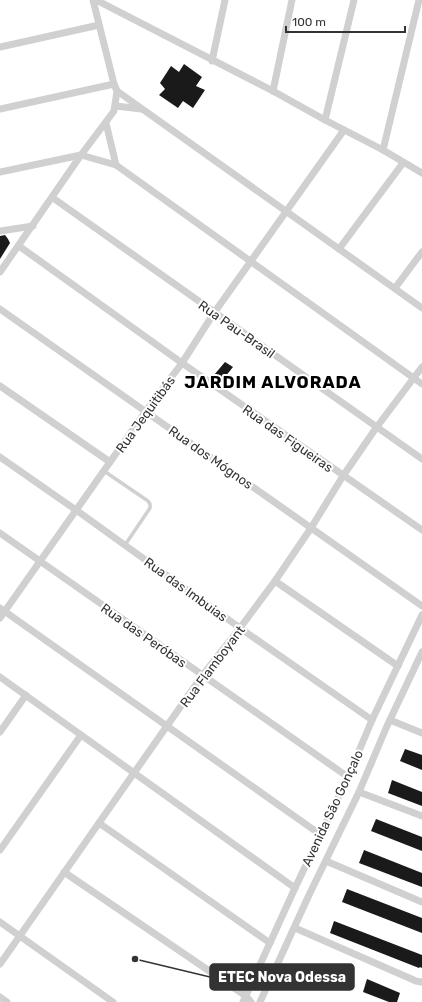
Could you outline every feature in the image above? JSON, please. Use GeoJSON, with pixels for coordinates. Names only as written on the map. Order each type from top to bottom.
{"type":"FeatureCollection","features":[{"type":"Feature","properties":{"kind":"street"},"geometry":{"type":"LineString","coordinates":[[0,272],[53,198],[81,155],[114,112],[117,91],[99,25],[94,0]]}},
{"type":"Feature","properties":{"kind":"street"},"geometry":{"type":"LineString","coordinates":[[94,0],[273,91],[324,120],[383,150],[422,173]]}},
{"type":"Feature","properties":{"kind":"street"},"geometry":{"type":"LineString","coordinates":[[212,61],[225,0]]}},
{"type":"Feature","properties":{"kind":"street"},"geometry":{"type":"LineString","coordinates":[[273,91],[292,0]]}},
{"type":"Feature","properties":{"kind":"street"},"geometry":{"type":"LineString","coordinates":[[324,120],[354,0]]}},
{"type":"Feature","properties":{"kind":"street"},"geometry":{"type":"LineString","coordinates":[[383,150],[420,0]]}},
{"type":"Feature","properties":{"kind":"street"},"geometry":{"type":"LineString","coordinates":[[0,47],[99,25]]}},
{"type":"Feature","properties":{"kind":"street"},"geometry":{"type":"LineString","coordinates":[[0,109],[114,84]]}},
{"type":"Feature","properties":{"kind":"street"},"geometry":{"type":"LineString","coordinates":[[117,91],[422,308]]}},
{"type":"Feature","properties":{"kind":"street"},"geometry":{"type":"LineString","coordinates":[[116,106],[141,109]]}},
{"type":"Feature","properties":{"kind":"street"},"geometry":{"type":"LineString","coordinates":[[106,123],[116,165]]}},
{"type":"Feature","properties":{"kind":"street","name":"Rua Jequitibás"},"geometry":{"type":"LineString","coordinates":[[0,618],[2,610],[40,560],[182,363],[214,313],[344,130]]}},
{"type":"Feature","properties":{"kind":"street"},"geometry":{"type":"LineString","coordinates":[[0,172],[81,155],[116,165],[422,384]]}},
{"type":"Feature","properties":{"kind":"street"},"geometry":{"type":"LineString","coordinates":[[339,249],[403,163]]}},
{"type":"Feature","properties":{"kind":"street","name":"Rua Pau-Brasil"},"geometry":{"type":"LineString","coordinates":[[53,198],[376,428],[422,459]]}},
{"type":"Feature","properties":{"kind":"street"},"geometry":{"type":"LineString","coordinates":[[0,231],[33,226]]}},
{"type":"Feature","properties":{"kind":"street","name":"Rua das Figueiras"},"geometry":{"type":"LineString","coordinates":[[19,246],[182,363],[422,530]]}},
{"type":"Feature","properties":{"kind":"street"},"geometry":{"type":"LineString","coordinates":[[395,288],[422,252]]}},
{"type":"Feature","properties":{"kind":"street","name":"Rua dos Mógnos"},"geometry":{"type":"LineString","coordinates":[[0,309],[422,606]]}},
{"type":"Feature","properties":{"kind":"street","name":"Rua Flamboyant"},"geometry":{"type":"LineString","coordinates":[[0,964],[202,676],[275,581],[311,528],[343,476],[376,428],[422,367]]}},
{"type":"Feature","properties":{"kind":"street"},"geometry":{"type":"LineString","coordinates":[[0,386],[110,462]]}},
{"type":"Feature","properties":{"kind":"street","name":"Rua das Imbuias"},"geometry":{"type":"LineString","coordinates":[[0,458],[76,510],[240,628],[372,720]]}},
{"type":"Feature","properties":{"kind":"street","name":"Rua das Peróbas"},"geometry":{"type":"LineString","coordinates":[[0,533],[348,777]]}},
{"type":"Feature","properties":{"kind":"street"},"geometry":{"type":"LineString","coordinates":[[275,581],[398,666]]}},
{"type":"Feature","properties":{"kind":"street"},"geometry":{"type":"LineString","coordinates":[[2,610],[321,835]]}},
{"type":"Feature","properties":{"kind":"street","name":"Avenida São Gonçalo"},"geometry":{"type":"LineString","coordinates":[[244,999],[348,777],[372,720],[422,615]]}},
{"type":"Feature","properties":{"kind":"street","name":"Avenida São Gonçalo"},"geometry":{"type":"LineString","coordinates":[[260,1002],[422,654]]}},
{"type":"Feature","properties":{"kind":"street"},"geometry":{"type":"LineString","coordinates":[[0,677],[295,888]]}},
{"type":"Feature","properties":{"kind":"street"},"geometry":{"type":"LineString","coordinates":[[0,732],[26,695]]}},
{"type":"Feature","properties":{"kind":"street"},"geometry":{"type":"LineString","coordinates":[[390,720],[422,733]]}},
{"type":"Feature","properties":{"kind":"street"},"geometry":{"type":"LineString","coordinates":[[0,850],[82,735]]}},
{"type":"Feature","properties":{"kind":"street"},"geometry":{"type":"LineString","coordinates":[[359,792],[422,816]]}},
{"type":"Feature","properties":{"kind":"street"},"geometry":{"type":"LineString","coordinates":[[99,823],[270,943]]}},
{"type":"Feature","properties":{"kind":"street"},"geometry":{"type":"LineString","coordinates":[[326,861],[422,902]]}},
{"type":"Feature","properties":{"kind":"street"},"geometry":{"type":"LineString","coordinates":[[64,872],[244,999],[251,1002]]}},
{"type":"Feature","properties":{"kind":"street"},"geometry":{"type":"LineString","coordinates":[[0,922],[113,1002]]}},
{"type":"Feature","properties":{"kind":"street"},"geometry":{"type":"LineString","coordinates":[[295,928],[416,981],[422,982]]}},
{"type":"Feature","properties":{"kind":"street"},"geometry":{"type":"LineString","coordinates":[[0,997],[6,1002]]}},
{"type":"Feature","properties":{"kind":"lane"},"geometry":{"type":"LineString","coordinates":[[104,470],[148,501],[150,504],[150,508],[125,545]]}},
{"type":"Feature","properties":{"kind":"building"},"geometry":{"type":"Polygon","coordinates":[[[184,64],[202,77],[196,86],[205,90],[193,108],[183,101],[178,108],[159,95],[165,89],[160,83],[171,66],[179,72],[184,64]]]}},
{"type":"Feature","properties":{"kind":"building"},"geometry":{"type":"Polygon","coordinates":[[[5,235],[10,243],[0,259],[0,236],[5,235]]]}},
{"type":"Feature","properties":{"kind":"building"},"geometry":{"type":"Polygon","coordinates":[[[225,362],[233,367],[221,382],[214,375],[225,362]]]}},
{"type":"Feature","properties":{"kind":"building"},"geometry":{"type":"Polygon","coordinates":[[[405,749],[422,755],[422,770],[400,761],[405,749]]]}},
{"type":"Feature","properties":{"kind":"building"},"geometry":{"type":"Polygon","coordinates":[[[392,780],[422,792],[422,806],[388,793],[392,780]]]}},
{"type":"Feature","properties":{"kind":"building"},"geometry":{"type":"Polygon","coordinates":[[[376,819],[422,837],[422,851],[371,831],[376,819]]]}},
{"type":"Feature","properties":{"kind":"building"},"geometry":{"type":"Polygon","coordinates":[[[364,850],[422,873],[422,887],[359,863],[364,850]]]}},
{"type":"Feature","properties":{"kind":"building"},"geometry":{"type":"Polygon","coordinates":[[[347,889],[422,918],[422,933],[342,902],[347,889]]]}},
{"type":"Feature","properties":{"kind":"building"},"geometry":{"type":"Polygon","coordinates":[[[334,921],[422,955],[422,968],[330,933],[334,921]]]}},
{"type":"Feature","properties":{"kind":"building"},"geometry":{"type":"Polygon","coordinates":[[[367,979],[400,993],[397,1002],[389,1002],[363,992],[367,979]]]}},
{"type":"Feature","properties":{"kind":"place","name":"ETEC Nova Odessa"},"geometry":{"type":"Point","coordinates":[135,959]}},
{"type":"Feature","properties":{"kind":"district","name":"JARDIM ALVORADA"},"geometry":{"type":"Point","coordinates":[273,382]}}]}
